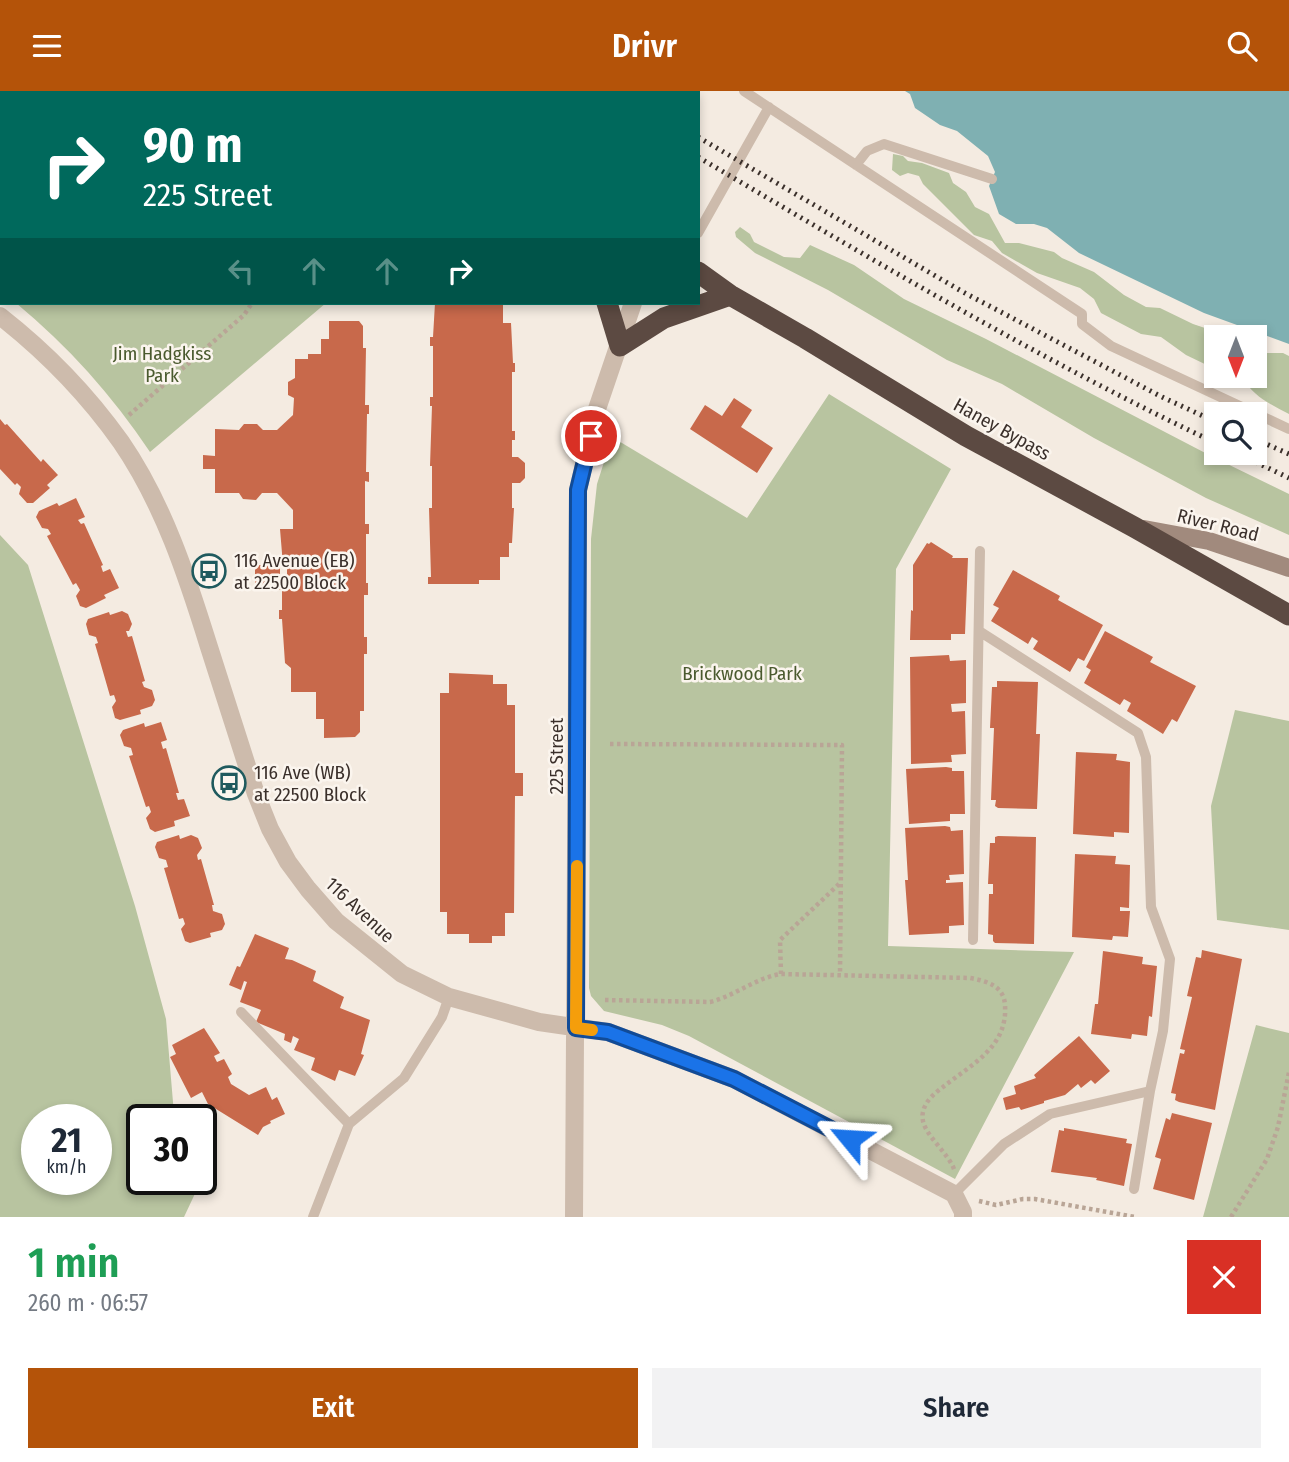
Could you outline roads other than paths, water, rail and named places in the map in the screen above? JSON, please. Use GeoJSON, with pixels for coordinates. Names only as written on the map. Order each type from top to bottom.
{"type":"FeatureCollection","features":[{"type":"Feature","properties":{"kind":"highway","name":"Haney Bypass"},"geometry":{"type":"LineString","coordinates":[[700,273],[730,295],[966,436],[1289,615]]}},
{"type":"Feature","properties":{"kind":"highway"},"geometry":{"type":"LineString","coordinates":[[608,305],[620,346],[664,318],[730,295]]}},
{"type":"Feature","properties":{"kind":"street","name":"225 Street"},"geometry":{"type":"LineString","coordinates":[[574,1217],[578,490],[597,408],[632,305]]}},
{"type":"Feature","properties":{"kind":"street","name":"116 Avenue"},"geometry":{"type":"LineString","coordinates":[[0,316],[78,388],[122,444],[142,477],[176,550],[193,596],[256,794],[270,829],[288,862],[335,921],[402,974],[449,997],[490,1010],[608,1032],[734,1079],[955,1185]]}},
{"type":"Feature","properties":{"kind":"street","name":"River Road"},"geometry":{"type":"LineString","coordinates":[[1134,527],[1209,541],[1289,568]]}},
{"type":"Feature","properties":{"kind":"street"},"geometry":{"type":"LineString","coordinates":[[955,1185],[963,1217]]}},
{"type":"Feature","properties":{"kind":"lane"},"geometry":{"type":"LineString","coordinates":[[744,91],[1082,314],[1082,324],[1111,346],[1289,429]]}},
{"type":"Feature","properties":{"kind":"lane"},"geometry":{"type":"LineString","coordinates":[[700,229],[769,107]]}},
{"type":"Feature","properties":{"kind":"lane"},"geometry":{"type":"LineString","coordinates":[[856,165],[867,151],[884,144],[992,179]]}},
{"type":"Feature","properties":{"kind":"lane"},"geometry":{"type":"LineString","coordinates":[[972,940],[980,551]]}},
{"type":"Feature","properties":{"kind":"lane"},"geometry":{"type":"LineString","coordinates":[[979,631],[1138,733],[1146,757],[1151,907],[1170,959],[1163,1031],[1134,1189]]}},
{"type":"Feature","properties":{"kind":"lane"},"geometry":{"type":"LineString","coordinates":[[313,1217],[349,1124],[404,1078],[442,1017],[449,997]]}},
{"type":"Feature","properties":{"kind":"lane"},"geometry":{"type":"LineString","coordinates":[[241,1012],[349,1124]]}},
{"type":"Feature","properties":{"kind":"lane"},"geometry":{"type":"LineString","coordinates":[[955,1185],[1004,1144],[1050,1114],[1150,1091]]}},
{"type":"Feature","properties":{"kind":"water"},"geometry":{"type":"Polygon","coordinates":[[[905,91],[1289,91],[1289,344],[1267,336],[1267,325],[1237,325],[1204,313],[1079,253],[1047,228],[1034,224],[1016,224],[999,214],[989,186],[995,172],[988,156],[957,131],[940,125],[915,108],[910,94],[905,91]]]}},
{"type":"Feature","properties":{"kind":"railway"},"geometry":{"type":"LineString","coordinates":[[700,138],[963,292],[1204,416]]}},
{"type":"Feature","properties":{"kind":"railway"},"geometry":{"type":"LineString","coordinates":[[700,158],[1019,342],[1204,437]]}},
{"type":"Feature","properties":{"kind":"railway"},"geometry":{"type":"LineString","coordinates":[[1267,444],[1289,454]]}},
{"type":"Feature","properties":{"kind":"railway"},"geometry":{"type":"LineString","coordinates":[[1262,465],[1289,478]]}},
{"type":"Feature","properties":{"kind":"place","name":"116 Avenue (EB) at 22500 Block"},"geometry":{"type":"Point","coordinates":[209,571]}},
{"type":"Feature","properties":{"kind":"place","name":"116 Ave (WB) at 22500 Block"},"geometry":{"type":"Point","coordinates":[229,783]}},
{"type":"Feature","properties":{"kind":"park label","name":"Jim Hadgkiss Park"},"geometry":{"type":"Point","coordinates":[162,364]}},
{"type":"Feature","properties":{"kind":"park label","name":"Brickwood Park"},"geometry":{"type":"Point","coordinates":[742,673]}}]}
